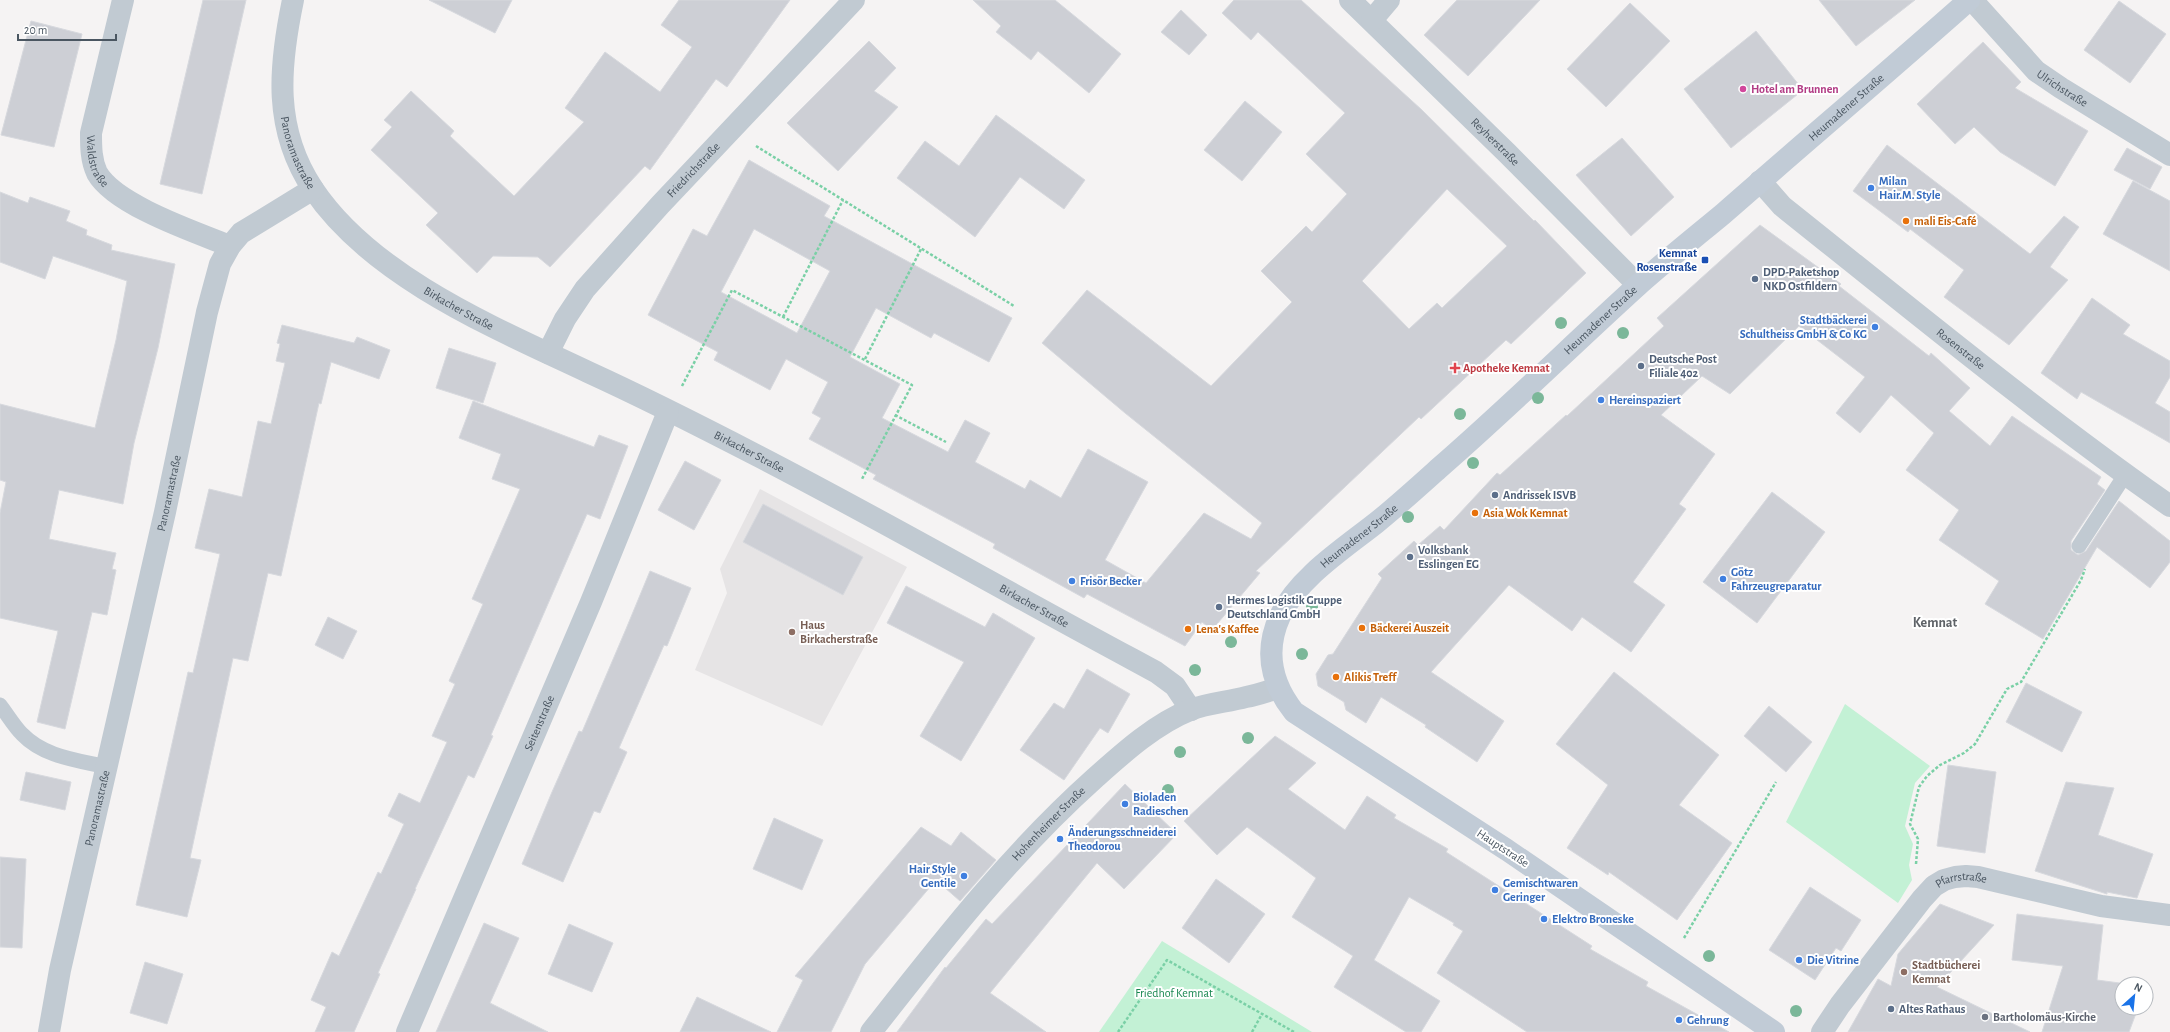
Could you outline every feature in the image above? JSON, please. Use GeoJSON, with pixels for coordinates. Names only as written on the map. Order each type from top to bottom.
{"type":"FeatureCollection","features":[{"type":"Feature","properties":{"kind":"main road","name":"Heumadener Straße"},"geometry":{"type":"LineString","coordinates":[[1278,688],[1273,676],[1273,636],[1281,615],[1309,579],[1326,561],[1377,522],[1440,467],[1638,285],[1970,0]]}},
{"type":"Feature","properties":{"kind":"main road","name":"Hauptstraße"},"geometry":{"type":"LineString","coordinates":[[1278,688],[1294,712],[1507,850],[1774,1032]]}},
{"type":"Feature","properties":{"kind":"street","name":"Waldstraße"},"geometry":{"type":"LineString","coordinates":[[123,0],[91,134],[91,154],[97,172],[107,186],[122,198],[167,220],[230,246]]}},
{"type":"Feature","properties":{"kind":"street","name":"Panoramastraße"},"geometry":{"type":"LineString","coordinates":[[49,1032],[60,970],[165,512],[207,312],[220,264],[230,246],[241,233],[313,189],[302,169],[282,106],[283,63],[293,0]]}},
{"type":"Feature","properties":{"kind":"street","name":"Friedrichstraße"},"geometry":{"type":"LineString","coordinates":[[548,353],[565,319],[585,289],[660,205],[854,0]]}},
{"type":"Feature","properties":{"kind":"street","name":"Reyherstraße"},"geometry":{"type":"LineString","coordinates":[[1350,0],[1372,20],[1638,285]]}},
{"type":"Feature","properties":{"kind":"street"},"geometry":{"type":"LineString","coordinates":[[1372,20],[1389,0]]}},
{"type":"Feature","properties":{"kind":"street","name":"Ulrichstraße"},"geometry":{"type":"LineString","coordinates":[[1970,0],[2036,71],[2170,155]]}},
{"type":"Feature","properties":{"kind":"street","name":"Rosenstraße"},"geometry":{"type":"LineString","coordinates":[[1760,181],[1782,206],[1974,359],[2125,475],[2170,506]]}},
{"type":"Feature","properties":{"kind":"street","name":"Birkacher Straße"},"geometry":{"type":"LineString","coordinates":[[313,189],[349,233],[377,256],[470,315],[756,455],[1156,672],[1175,686],[1191,710]]}},
{"type":"Feature","properties":{"kind":"street","name":"Seitenstraße"},"geometry":{"type":"LineString","coordinates":[[407,1032],[591,602],[668,412]]}},
{"type":"Feature","properties":{"kind":"street","name":"Hohenheimer Straße"},"geometry":{"type":"LineString","coordinates":[[871,1032],[984,892],[1024,846],[1056,814],[1136,743],[1167,722],[1191,710],[1278,688]]}},
{"type":"Feature","properties":{"kind":"street","name":"Pfarrstraße"},"geometry":{"type":"LineString","coordinates":[[1822,1032],[1840,1005],[1934,886],[1955,876],[1978,877],[2101,906],[2170,915]]}},
{"type":"Feature","properties":{"kind":"lane"},"geometry":{"type":"LineString","coordinates":[[2079,546],[2125,475]]}},
{"type":"Feature","properties":{"kind":"lane"},"geometry":{"type":"LineString","coordinates":[[0,705],[22,734],[38,747],[55,755],[107,767]]}},
{"type":"Feature","properties":{"kind":"path"},"geometry":{"type":"LineString","coordinates":[[731,130],[1014,306]]}},
{"type":"Feature","properties":{"kind":"path"},"geometry":{"type":"LineString","coordinates":[[783,317],[843,200]]}},
{"type":"Feature","properties":{"kind":"path"},"geometry":{"type":"LineString","coordinates":[[864,360],[921,249]]}},
{"type":"Feature","properties":{"kind":"path"},"geometry":{"type":"LineString","coordinates":[[668,412],[732,290],[912,385],[849,505]]}},
{"type":"Feature","properties":{"kind":"path"},"geometry":{"type":"LineString","coordinates":[[895,415],[946,442]]}},
{"type":"Feature","properties":{"kind":"path"},"geometry":{"type":"LineString","coordinates":[[1934,886],[1915,864],[1918,840],[1910,824],[1919,787],[1927,776],[1940,765],[1964,753],[1975,744],[2007,689],[2021,682],[2082,580],[2085,569]]}},
{"type":"Feature","properties":{"kind":"path"},"geometry":{"type":"LineString","coordinates":[[1671,961],[1776,782]]}},
{"type":"Feature","properties":{"kind":"path"},"geometry":{"type":"LineString","coordinates":[[1118,1032],[1167,960],[1294,1032]]}},
{"type":"Feature","properties":{"kind":"path"},"geometry":{"type":"LineString","coordinates":[[1252,1032],[1262,1014]]}},
{"type":"Feature","properties":{"kind":"shaded area","name":"Haus Birkacherstraße"},"geometry":{"type":"Polygon","coordinates":[[[760,489],[907,567],[822,726],[695,670],[727,593],[720,569],[760,489]]]}},
{"type":"Feature","properties":{"kind":"green space"},"geometry":{"type":"Polygon","coordinates":[[[1845,704],[1930,766],[1915,783],[1905,826],[1913,844],[1909,865],[1912,880],[1898,903],[1786,822],[1845,704]]]}},
{"type":"Feature","properties":{"kind":"green space","name":"Friedhof Kemnat"},"geometry":{"type":"Polygon","coordinates":[[[1162,941],[1312,1032],[1099,1032],[1162,941]]]}},
{"type":"Feature","properties":{"kind":"building"},"geometry":{"type":"Polygon","coordinates":[[[203,0],[246,0],[202,194],[160,184],[203,0]]]}},
{"type":"Feature","properties":{"kind":"building"},"geometry":{"type":"Polygon","coordinates":[[[429,0],[512,0],[495,33],[429,0]]]}},
{"type":"Feature","properties":{"kind":"building"},"geometry":{"type":"Polygon","coordinates":[[[679,0],[790,0],[727,87],[716,79],[650,170],[645,166],[550,267],[538,257],[493,256],[477,273],[426,225],[438,213],[371,150],[392,127],[384,120],[411,91],[454,131],[450,136],[514,196],[584,122],[565,108],[605,52],[660,92],[692,47],[661,25],[679,0]]]}},
{"type":"Feature","properties":{"kind":"building"},"geometry":{"type":"Polygon","coordinates":[[[973,0],[1055,0],[1121,54],[1089,93],[1038,51],[1031,60],[996,32],[1001,26],[973,0]]]}},
{"type":"Feature","properties":{"kind":"building"},"geometry":{"type":"Polygon","coordinates":[[[1234,0],[1301,0],[1422,110],[1534,221],[1535,220],[1586,273],[1511,344],[1506,340],[1421,419],[1419,417],[1256,571],[1260,573],[1212,630],[1202,622],[1185,646],[1087,594],[1084,598],[993,548],[995,544],[873,479],[876,475],[809,439],[821,418],[812,413],[828,382],[786,359],[770,390],[714,360],[718,352],[648,315],[693,229],[707,236],[749,160],[830,206],[824,216],[1012,318],[989,362],[934,333],[931,338],[876,308],[850,357],[900,384],[882,418],[948,452],[965,420],[990,433],[975,462],[1025,489],[1030,480],[1061,498],[1088,449],[1148,482],[1105,560],[1146,583],[1204,513],[1251,539],[1262,523],[1125,413],[1042,343],[1087,290],[1211,386],[1292,302],[1261,271],[1306,226],[1312,232],[1347,194],[1306,154],[1345,113],[1258,32],[1251,40],[1222,13],[1234,0]],[[1447,189],[1362,281],[1409,329],[1437,303],[1442,308],[1507,246],[1447,189]],[[754,229],[721,292],[797,333],[830,271],[754,229]]]}},
{"type":"Feature","properties":{"kind":"building"},"geometry":{"type":"Polygon","coordinates":[[[1457,0],[1540,0],[1468,76],[1424,35],[1457,0]]]}},
{"type":"Feature","properties":{"kind":"building"},"geometry":{"type":"Polygon","coordinates":[[[1819,0],[1915,0],[1856,46],[1819,0]]]}},
{"type":"Feature","properties":{"kind":"building"},"geometry":{"type":"Polygon","coordinates":[[[2119,1],[2166,34],[2130,83],[2084,50],[2119,1]]]}},
{"type":"Feature","properties":{"kind":"building"},"geometry":{"type":"Polygon","coordinates":[[[1630,3],[1670,41],[1606,107],[1567,69],[1630,3]]]}},
{"type":"Feature","properties":{"kind":"building"},"geometry":{"type":"Polygon","coordinates":[[[1181,10],[1207,35],[1189,55],[1161,32],[1181,10]]]}},
{"type":"Feature","properties":{"kind":"building"},"geometry":{"type":"Polygon","coordinates":[[[31,21],[82,34],[54,147],[1,135],[31,21]]]}},
{"type":"Feature","properties":{"kind":"building","name":"Hotel am Brunnen"},"geometry":{"type":"Polygon","coordinates":[[[1756,31],[1803,90],[1731,148],[1684,89],[1756,31]]]}},
{"type":"Feature","properties":{"kind":"building"},"geometry":{"type":"Polygon","coordinates":[[[869,41],[896,68],[874,91],[898,107],[838,171],[787,123],[869,41]]]}},
{"type":"Feature","properties":{"kind":"building"},"geometry":{"type":"Polygon","coordinates":[[[1983,42],[2021,82],[2015,88],[2088,131],[2055,186],[2000,152],[1974,127],[1955,144],[1917,104],[1983,42]]]}},
{"type":"Feature","properties":{"kind":"building"},"geometry":{"type":"Polygon","coordinates":[[[1245,101],[1282,132],[1242,181],[1204,150],[1245,101]]]}},
{"type":"Feature","properties":{"kind":"building"},"geometry":{"type":"Polygon","coordinates":[[[996,115],[1085,180],[1064,209],[1020,177],[975,237],[897,178],[925,141],[959,166],[996,115]]]}},
{"type":"Feature","properties":{"kind":"building"},"geometry":{"type":"Polygon","coordinates":[[[1622,138],[1674,197],[1631,236],[1576,175],[1622,138]]]}},
{"type":"Feature","properties":{"kind":"building"},"geometry":{"type":"Polygon","coordinates":[[[1887,145],[2030,254],[2064,216],[2079,227],[2050,267],[2068,280],[2009,345],[1944,297],[1964,270],[1910,229],[1908,232],[1853,191],[1887,145]]]}},
{"type":"Feature","properties":{"kind":"building"},"geometry":{"type":"Polygon","coordinates":[[[2127,148],[2162,167],[2150,189],[2114,170],[2127,148]]]}},
{"type":"Feature","properties":{"kind":"building"},"geometry":{"type":"Polygon","coordinates":[[[2133,181],[2170,201],[2170,271],[2103,234],[2133,181]]]}},
{"type":"Feature","properties":{"kind":"building"},"geometry":{"type":"Polygon","coordinates":[[[0,192],[28,203],[30,197],[70,211],[66,221],[87,230],[86,235],[112,245],[111,250],[175,264],[158,348],[134,443],[123,504],[59,490],[49,539],[116,553],[112,569],[116,570],[107,615],[92,612],[65,729],[37,722],[58,631],[0,618],[0,513],[6,482],[0,480],[0,404],[95,428],[116,340],[127,281],[53,256],[45,279],[0,262],[0,192]]]}},
{"type":"Feature","properties":{"kind":"building"},"geometry":{"type":"Polygon","coordinates":[[[1760,225],[1841,284],[1839,286],[1929,356],[1931,353],[1970,388],[1949,411],[1990,446],[2012,416],[2101,477],[2097,484],[2105,490],[2071,541],[2071,550],[2078,555],[2086,551],[2119,501],[2170,541],[2170,562],[2150,588],[2097,547],[2043,639],[1985,604],[1999,581],[1939,540],[1959,510],[1906,470],[1934,433],[1891,395],[1860,433],[1836,413],[1865,377],[1799,326],[1730,394],[1702,376],[1661,415],[1715,454],[1679,504],[1686,509],[1633,582],[1665,605],[1631,652],[1582,617],[1572,631],[1509,585],[1431,672],[1504,721],[1477,762],[1425,727],[1426,725],[1381,697],[1366,723],[1346,710],[1344,702],[1318,686],[1316,674],[1328,655],[1333,654],[1382,578],[1378,574],[1414,541],[1418,545],[1440,526],[1444,530],[1497,473],[1500,475],[1566,415],[1567,416],[1664,326],[1657,318],[1760,225]]]}},
{"type":"Feature","properties":{"kind":"building"},"geometry":{"type":"Polygon","coordinates":[[[2092,298],[2130,325],[2123,334],[2170,361],[2170,377],[2155,403],[2170,412],[2170,443],[2081,392],[2077,399],[2041,373],[2092,298]]]}},
{"type":"Feature","properties":{"kind":"building"},"geometry":{"type":"Polygon","coordinates":[[[282,325],[354,343],[357,337],[390,350],[379,379],[331,362],[321,404],[319,403],[281,576],[268,573],[248,661],[233,658],[190,858],[201,860],[187,917],[136,905],[188,672],[193,673],[220,554],[195,548],[209,489],[242,497],[258,421],[271,424],[285,363],[276,361],[280,344],[277,343],[282,325]]]}},
{"type":"Feature","properties":{"kind":"building"},"geometry":{"type":"Polygon","coordinates":[[[449,348],[496,363],[483,403],[436,388],[449,348]]]}},
{"type":"Feature","properties":{"kind":"building"},"geometry":{"type":"Polygon","coordinates":[[[473,401],[594,447],[599,435],[628,446],[600,519],[587,514],[491,735],[493,736],[474,778],[468,775],[415,889],[354,1032],[315,1032],[326,1007],[311,1000],[332,952],[339,956],[378,872],[381,874],[404,824],[388,816],[399,793],[420,803],[447,742],[432,736],[455,684],[449,681],[483,604],[472,599],[520,489],[492,479],[501,454],[459,438],[473,401]]]}},
{"type":"Feature","properties":{"kind":"building"},"geometry":{"type":"Polygon","coordinates":[[[685,461],[721,480],[694,530],[658,510],[685,461]]]}},
{"type":"Feature","properties":{"kind":"building"},"geometry":{"type":"Polygon","coordinates":[[[1772,492],[1825,532],[1757,623],[1703,582],[1772,492]]]}},
{"type":"Feature","properties":{"kind":"building"},"geometry":{"type":"Polygon","coordinates":[[[763,504],[863,557],[843,595],[743,542],[763,504]]]}},
{"type":"Feature","properties":{"kind":"building"},"geometry":{"type":"Polygon","coordinates":[[[650,571],[691,588],[667,646],[664,645],[619,748],[627,752],[600,813],[594,811],[563,882],[522,864],[579,731],[582,732],[650,571]]]}},
{"type":"Feature","properties":{"kind":"building"},"geometry":{"type":"Polygon","coordinates":[[[906,586],[985,627],[993,613],[1035,638],[961,761],[920,736],[964,662],[887,623],[906,586]]]}},
{"type":"Feature","properties":{"kind":"building"},"geometry":{"type":"Polygon","coordinates":[[[328,617],[357,631],[343,659],[315,645],[328,617]]]}},
{"type":"Feature","properties":{"kind":"building"},"geometry":{"type":"Polygon","coordinates":[[[1087,669],[1130,694],[1108,733],[1100,728],[1064,780],[1020,750],[1054,703],[1064,709],[1087,669]]]}},
{"type":"Feature","properties":{"kind":"building"},"geometry":{"type":"Polygon","coordinates":[[[1614,672],[1719,755],[1679,805],[1732,843],[1677,920],[1609,872],[1608,875],[1567,848],[1608,785],[1556,744],[1614,672]]]}},
{"type":"Feature","properties":{"kind":"building"},"geometry":{"type":"Polygon","coordinates":[[[2026,683],[2082,712],[2062,752],[2006,722],[2026,683]]]}},
{"type":"Feature","properties":{"kind":"building"},"geometry":{"type":"Polygon","coordinates":[[[1769,706],[1812,742],[1786,772],[1744,736],[1769,706]]]}},
{"type":"Feature","properties":{"kind":"building"},"geometry":{"type":"Polygon","coordinates":[[[1275,736],[1316,763],[1288,789],[1345,830],[1367,796],[1396,815],[1394,818],[1448,849],[1446,852],[1592,946],[1590,949],[1648,982],[1646,986],[1729,1032],[1527,1032],[1437,973],[1463,931],[1453,925],[1454,923],[1409,897],[1374,960],[1440,1001],[1421,1032],[1406,1032],[1334,987],[1353,956],[1292,917],[1316,878],[1247,827],[1217,855],[1184,821],[1275,736]]]}},
{"type":"Feature","properties":{"kind":"building"},"geometry":{"type":"Polygon","coordinates":[[[1948,765],[1996,772],[1985,853],[1937,846],[1948,765]]]}},
{"type":"Feature","properties":{"kind":"building"},"geometry":{"type":"Polygon","coordinates":[[[26,772],[71,782],[65,810],[20,800],[26,772]]]}},
{"type":"Feature","properties":{"kind":"building"},"geometry":{"type":"Polygon","coordinates":[[[2066,782],[2114,788],[2098,835],[2153,854],[2137,898],[2107,892],[2107,894],[2035,871],[2066,782]]]}},
{"type":"Feature","properties":{"kind":"building"},"geometry":{"type":"Polygon","coordinates":[[[1125,784],[1177,834],[1124,889],[1097,863],[990,993],[1046,1032],[897,1032],[945,967],[946,968],[986,919],[992,924],[1125,784]]]}},
{"type":"Feature","properties":{"kind":"building"},"geometry":{"type":"Polygon","coordinates":[[[774,818],[823,840],[802,890],[753,869],[774,818]]]}},
{"type":"Feature","properties":{"kind":"building"},"geometry":{"type":"Polygon","coordinates":[[[921,827],[951,846],[961,832],[996,860],[960,901],[936,880],[865,964],[831,1032],[777,1032],[803,980],[795,976],[921,827]]]}},
{"type":"Feature","properties":{"kind":"building"},"geometry":{"type":"Polygon","coordinates":[[[0,857],[26,859],[22,948],[0,947],[0,857]]]}},
{"type":"Feature","properties":{"kind":"building"},"geometry":{"type":"Polygon","coordinates":[[[1216,879],[1265,914],[1229,963],[1182,928],[1216,879]]]}},
{"type":"Feature","properties":{"kind":"building"},"geometry":{"type":"Polygon","coordinates":[[[1810,887],[1861,920],[1841,951],[1836,948],[1815,980],[1769,950],[1810,887]]]}},
{"type":"Feature","properties":{"kind":"building"},"geometry":{"type":"Polygon","coordinates":[[[1940,904],[1994,925],[1937,987],[2030,1032],[1848,1032],[1878,979],[1891,986],[1898,954],[1940,904]]]}},
{"type":"Feature","properties":{"kind":"building"},"geometry":{"type":"Polygon","coordinates":[[[2017,914],[2103,925],[2097,980],[2114,982],[2114,1016],[2135,1016],[2129,1032],[2042,1032],[2063,966],[2012,960],[2017,914]]]}},
{"type":"Feature","properties":{"kind":"building"},"geometry":{"type":"Polygon","coordinates":[[[484,923],[519,938],[490,1003],[548,1032],[436,1032],[484,923]]]}},
{"type":"Feature","properties":{"kind":"building"},"geometry":{"type":"Polygon","coordinates":[[[569,924],[613,943],[592,992],[548,974],[569,924]]]}},
{"type":"Feature","properties":{"kind":"building"},"geometry":{"type":"Polygon","coordinates":[[[145,962],[183,974],[167,1024],[130,1013],[145,962]]]}},
{"type":"Feature","properties":{"kind":"building"},"geometry":{"type":"Polygon","coordinates":[[[697,997],[771,1032],[680,1032],[697,997]]]}},
{"type":"Feature","properties":{"kind":"place","name":"Hotel am Brunnen"},"geometry":{"type":"Point","coordinates":[1743,89]}},
{"type":"Feature","properties":{"kind":"place","name":"Milan Hair.M. Style"},"geometry":{"type":"Point","coordinates":[1871,188]}},
{"type":"Feature","properties":{"kind":"place","name":"mali Eis-Café"},"geometry":{"type":"Point","coordinates":[1906,221]}},
{"type":"Feature","properties":{"kind":"place","name":"Kemnat Rosenstraße"},"geometry":{"type":"Point","coordinates":[1705,260]}},
{"type":"Feature","properties":{"kind":"place","name":"DPD-Paketshop NKD Ostfildern"},"geometry":{"type":"Point","coordinates":[1755,279]}},
{"type":"Feature","properties":{"kind":"place","name":"Stadtbäckerei Schultheiss GmbH & Co KG"},"geometry":{"type":"Point","coordinates":[1875,327]}},
{"type":"Feature","properties":{"kind":"place","name":"Deutsche Post Filiale 402"},"geometry":{"type":"Point","coordinates":[1641,366]}},
{"type":"Feature","properties":{"kind":"place","name":"Apotheke Kemnat"},"geometry":{"type":"Point","coordinates":[1455,368]}},
{"type":"Feature","properties":{"kind":"place","name":"Hereinspaziert"},"geometry":{"type":"Point","coordinates":[1601,400]}},
{"type":"Feature","properties":{"kind":"place","name":"Andrissek ISVB"},"geometry":{"type":"Point","coordinates":[1495,495]}},
{"type":"Feature","properties":{"kind":"place","name":"Asia Wok Kemnat"},"geometry":{"type":"Point","coordinates":[1475,513]}},
{"type":"Feature","properties":{"kind":"place","name":"Volksbank Esslingen EG"},"geometry":{"type":"Point","coordinates":[1410,557]}},
{"type":"Feature","properties":{"kind":"place","name":"Götz Fahrzeugreparatur"},"geometry":{"type":"Point","coordinates":[1723,579]}},
{"type":"Feature","properties":{"kind":"place","name":"Frisör Becker"},"geometry":{"type":"Point","coordinates":[1072,581]}},
{"type":"Feature","properties":{"kind":"place","name":"Hermes Logistik Gruppe Deutschland GmbH"},"geometry":{"type":"Point","coordinates":[1219,607]}},
{"type":"Feature","properties":{"kind":"place","name":"Bäckerei Auszeit"},"geometry":{"type":"Point","coordinates":[1362,628]}},
{"type":"Feature","properties":{"kind":"place","name":"Lena's Kaffee"},"geometry":{"type":"Point","coordinates":[1188,629]}},
{"type":"Feature","properties":{"kind":"place","name":"Haus Birkacherstraße"},"geometry":{"type":"Point","coordinates":[792,632]}},
{"type":"Feature","properties":{"kind":"place","name":"Alikis Treff"},"geometry":{"type":"Point","coordinates":[1336,677]}},
{"type":"Feature","properties":{"kind":"place","name":"Bioladen Radieschen"},"geometry":{"type":"Point","coordinates":[1125,804]}},
{"type":"Feature","properties":{"kind":"place","name":"Änderungsschneiderei Theodorou"},"geometry":{"type":"Point","coordinates":[1060,839]}},
{"type":"Feature","properties":{"kind":"place","name":"Hair Style Gentile"},"geometry":{"type":"Point","coordinates":[964,876]}},
{"type":"Feature","properties":{"kind":"place","name":"Gemischtwaren Geringer"},"geometry":{"type":"Point","coordinates":[1495,890]}},
{"type":"Feature","properties":{"kind":"place","name":"Elektro Broneske"},"geometry":{"type":"Point","coordinates":[1544,919]}},
{"type":"Feature","properties":{"kind":"place","name":"Die Vitrine"},"geometry":{"type":"Point","coordinates":[1799,960]}},
{"type":"Feature","properties":{"kind":"place","name":"Stadtbücherei Kemnat"},"geometry":{"type":"Point","coordinates":[1904,972]}},
{"type":"Feature","properties":{"kind":"place","name":"Altes Rathaus"},"geometry":{"type":"Point","coordinates":[1891,1009]}},
{"type":"Feature","properties":{"kind":"place","name":"Bartholomäus-Kirche"},"geometry":{"type":"Point","coordinates":[1985,1017]}},
{"type":"Feature","properties":{"kind":"place","name":"Gehrung"},"geometry":{"type":"Point","coordinates":[1679,1020]}},
{"type":"Feature","properties":{"kind":"district","name":"Kemnat"},"geometry":{"type":"Point","coordinates":[1935,622]}}]}
